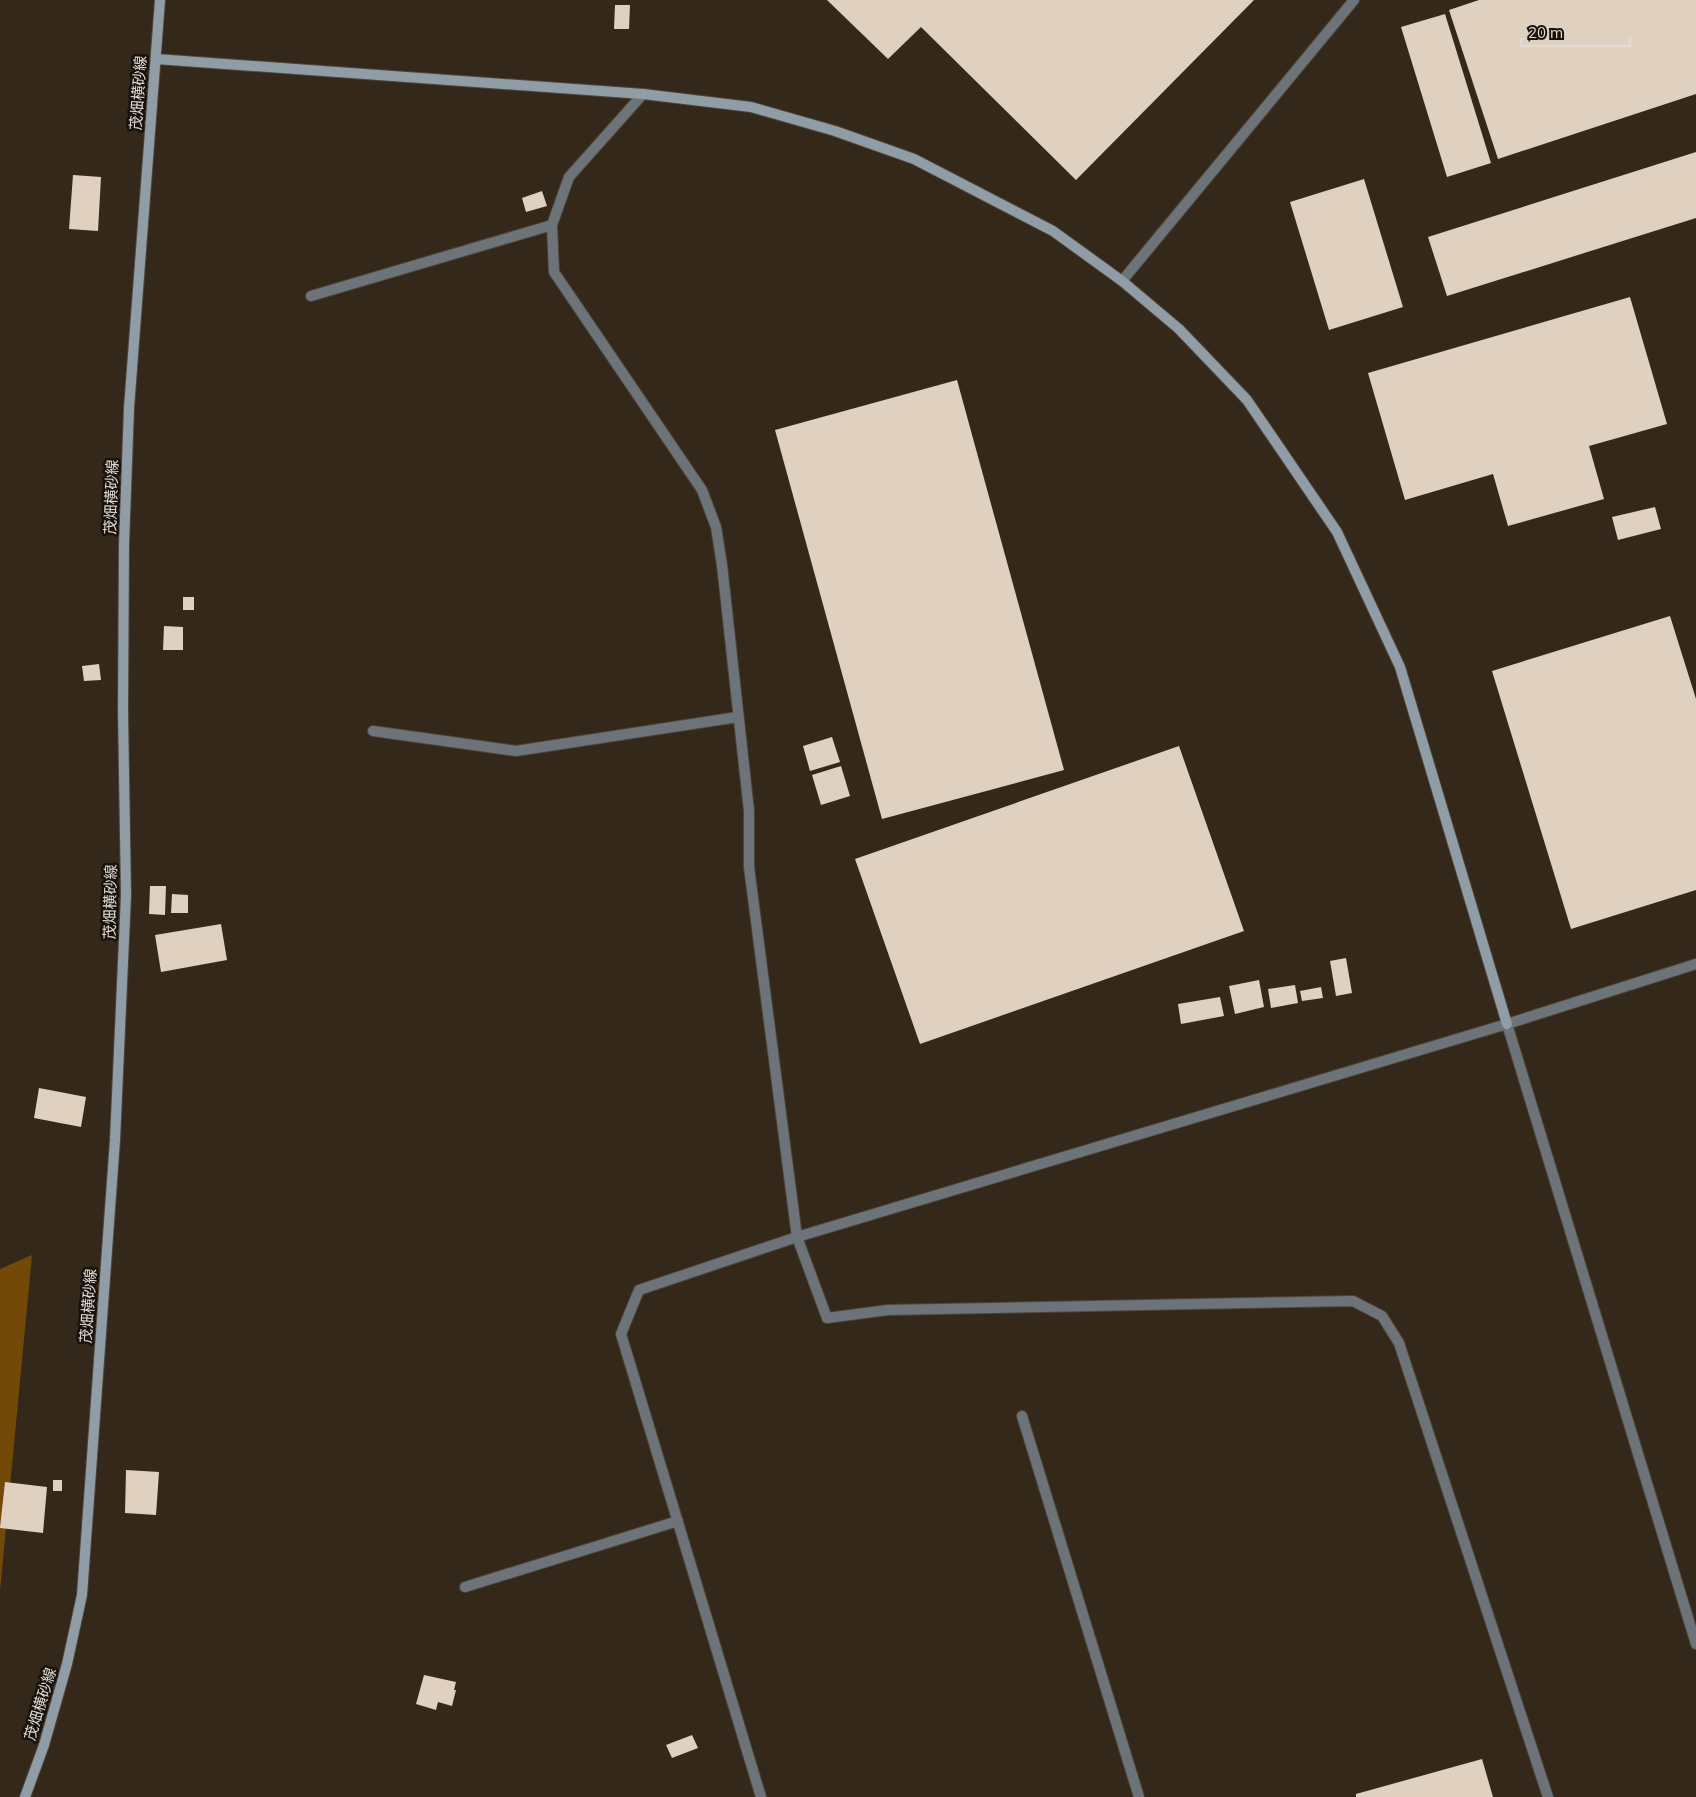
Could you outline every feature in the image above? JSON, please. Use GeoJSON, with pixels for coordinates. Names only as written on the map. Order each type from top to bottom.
{"type":"FeatureCollection","features":[{"type":"Feature","properties":{"kind":"street","name":"茂畑横砂線"},"geometry":{"type":"LineString","coordinates":[[25,1797],[44,1745],[68,1664],[82,1595],[115,1130],[126,895],[123,711],[124,545],[129,408],[160,0]]}},
{"type":"Feature","properties":{"kind":"street"},"geometry":{"type":"LineString","coordinates":[[1122,281],[1354,0]]}},
{"type":"Feature","properties":{"kind":"street"},"geometry":{"type":"LineString","coordinates":[[156,59],[643,94],[751,107],[835,131],[914,159],[1053,231],[1122,281],[1180,329],[1247,400],[1337,532],[1400,666],[1696,1644]]}},
{"type":"Feature","properties":{"kind":"street"},"geometry":{"type":"LineString","coordinates":[[643,94],[569,177],[552,225],[554,272],[702,490],[716,528],[722,565],[749,810],[749,866],[797,1237],[827,1318],[888,1310],[1353,1301],[1382,1316],[1399,1343],[1548,1797]]}},
{"type":"Feature","properties":{"kind":"street"},"geometry":{"type":"LineString","coordinates":[[311,296],[552,225]]}},
{"type":"Feature","properties":{"kind":"street"},"geometry":{"type":"LineString","coordinates":[[373,731],[516,751],[738,717]]}},
{"type":"Feature","properties":{"kind":"street"},"geometry":{"type":"LineString","coordinates":[[761,1797],[621,1334],[639,1290],[797,1237],[1507,1024],[1696,964]]}},
{"type":"Feature","properties":{"kind":"street"},"geometry":{"type":"LineString","coordinates":[[1022,1416],[1139,1797]]}},
{"type":"Feature","properties":{"kind":"street"},"geometry":{"type":"LineString","coordinates":[[465,1587],[678,1521]]}},
{"type":"Feature","properties":{"kind":"shaded area"},"geometry":{"type":"Polygon","coordinates":[[[32,1255],[0,1591],[0,1269],[32,1255]]]}},
{"type":"Feature","properties":{"kind":"building"},"geometry":{"type":"Polygon","coordinates":[[[827,0],[1254,0],[1076,180],[921,27],[888,59],[827,0]]]}},
{"type":"Feature","properties":{"kind":"building"},"geometry":{"type":"Polygon","coordinates":[[[1479,0],[1696,0],[1696,94],[1498,159],[1449,10],[1479,0]]]}},
{"type":"Feature","properties":{"kind":"building"},"geometry":{"type":"Polygon","coordinates":[[[615,5],[630,5],[629,29],[614,29],[615,5]]]}},
{"type":"Feature","properties":{"kind":"building"},"geometry":{"type":"Polygon","coordinates":[[[1445,14],[1491,163],[1447,177],[1401,27],[1445,14]]]}},
{"type":"Feature","properties":{"kind":"building"},"geometry":{"type":"Polygon","coordinates":[[[1696,152],[1696,218],[1447,296],[1428,237],[1696,152]]]}},
{"type":"Feature","properties":{"kind":"building"},"geometry":{"type":"Polygon","coordinates":[[[73,175],[101,177],[98,231],[69,229],[73,175]]]}},
{"type":"Feature","properties":{"kind":"building"},"geometry":{"type":"Polygon","coordinates":[[[1364,179],[1403,307],[1329,330],[1290,202],[1364,179]]]}},
{"type":"Feature","properties":{"kind":"building"},"geometry":{"type":"Polygon","coordinates":[[[542,191],[547,206],[526,212],[522,198],[542,191]]]}},
{"type":"Feature","properties":{"kind":"building"},"geometry":{"type":"Polygon","coordinates":[[[1630,297],[1667,424],[1589,446],[1604,499],[1508,526],[1493,474],[1405,500],[1368,373],[1630,297]]]}},
{"type":"Feature","properties":{"kind":"building"},"geometry":{"type":"Polygon","coordinates":[[[957,380],[1064,770],[882,819],[775,430],[957,380]]]}},
{"type":"Feature","properties":{"kind":"building"},"geometry":{"type":"Polygon","coordinates":[[[1655,507],[1661,529],[1618,540],[1612,517],[1655,507]]]}},
{"type":"Feature","properties":{"kind":"building"},"geometry":{"type":"Polygon","coordinates":[[[183,597],[194,597],[194,610],[183,610],[183,597]]]}},
{"type":"Feature","properties":{"kind":"building"},"geometry":{"type":"Polygon","coordinates":[[[1670,616],[1696,699],[1696,890],[1571,929],[1492,671],[1670,616]]]}},
{"type":"Feature","properties":{"kind":"building"},"geometry":{"type":"Polygon","coordinates":[[[164,626],[183,627],[183,650],[163,650],[164,626]]]}},
{"type":"Feature","properties":{"kind":"building"},"geometry":{"type":"Polygon","coordinates":[[[99,664],[101,680],[84,681],[82,666],[99,664]]]}},
{"type":"Feature","properties":{"kind":"building"},"geometry":{"type":"Polygon","coordinates":[[[832,737],[840,762],[810,771],[803,746],[832,737]]]}},
{"type":"Feature","properties":{"kind":"building"},"geometry":{"type":"Polygon","coordinates":[[[1179,746],[1244,931],[920,1044],[855,859],[1179,746]]]}},
{"type":"Feature","properties":{"kind":"building"},"geometry":{"type":"Polygon","coordinates":[[[841,766],[850,796],[821,805],[812,775],[841,766]]]}},
{"type":"Feature","properties":{"kind":"building"},"geometry":{"type":"Polygon","coordinates":[[[150,886],[166,886],[165,915],[149,914],[150,886]]]}},
{"type":"Feature","properties":{"kind":"building"},"geometry":{"type":"Polygon","coordinates":[[[172,894],[188,895],[188,913],[171,913],[172,894]]]}},
{"type":"Feature","properties":{"kind":"building"},"geometry":{"type":"Polygon","coordinates":[[[221,924],[227,960],[161,972],[155,935],[221,924]]]}},
{"type":"Feature","properties":{"kind":"building"},"geometry":{"type":"Polygon","coordinates":[[[1346,958],[1352,993],[1336,996],[1330,961],[1346,958]]]}},
{"type":"Feature","properties":{"kind":"building"},"geometry":{"type":"Polygon","coordinates":[[[1259,980],[1264,1007],[1235,1014],[1229,986],[1259,980]]]}},
{"type":"Feature","properties":{"kind":"building"},"geometry":{"type":"Polygon","coordinates":[[[1295,985],[1298,1003],[1271,1008],[1268,989],[1295,985]]]}},
{"type":"Feature","properties":{"kind":"building"},"geometry":{"type":"Polygon","coordinates":[[[1321,987],[1323,998],[1302,1001],[1300,991],[1321,987]]]}},
{"type":"Feature","properties":{"kind":"building"},"geometry":{"type":"Polygon","coordinates":[[[1220,997],[1224,1016],[1181,1024],[1178,1004],[1220,997]]]}},
{"type":"Feature","properties":{"kind":"building"},"geometry":{"type":"Polygon","coordinates":[[[39,1088],[86,1097],[81,1127],[34,1118],[39,1088]]]}},
{"type":"Feature","properties":{"kind":"building"},"geometry":{"type":"Polygon","coordinates":[[[126,1470],[159,1472],[156,1515],[125,1513],[126,1470]]]}},
{"type":"Feature","properties":{"kind":"building"},"geometry":{"type":"Polygon","coordinates":[[[53,1480],[62,1480],[62,1491],[53,1491],[53,1480]]]}},
{"type":"Feature","properties":{"kind":"building"},"geometry":{"type":"Polygon","coordinates":[[[5,1482],[47,1487],[43,1533],[0,1528],[5,1482]]]}},
{"type":"Feature","properties":{"kind":"building"},"geometry":{"type":"Polygon","coordinates":[[[424,1675],[456,1682],[452,1706],[438,1702],[436,1710],[416,1704],[424,1675]]]}},
{"type":"Feature","properties":{"kind":"building"},"geometry":{"type":"Polygon","coordinates":[[[692,1735],[698,1748],[672,1758],[666,1745],[692,1735]]]}},
{"type":"Feature","properties":{"kind":"building"},"geometry":{"type":"Polygon","coordinates":[[[1482,1759],[1493,1797],[1356,1797],[1356,1794],[1482,1759]]]}}]}
